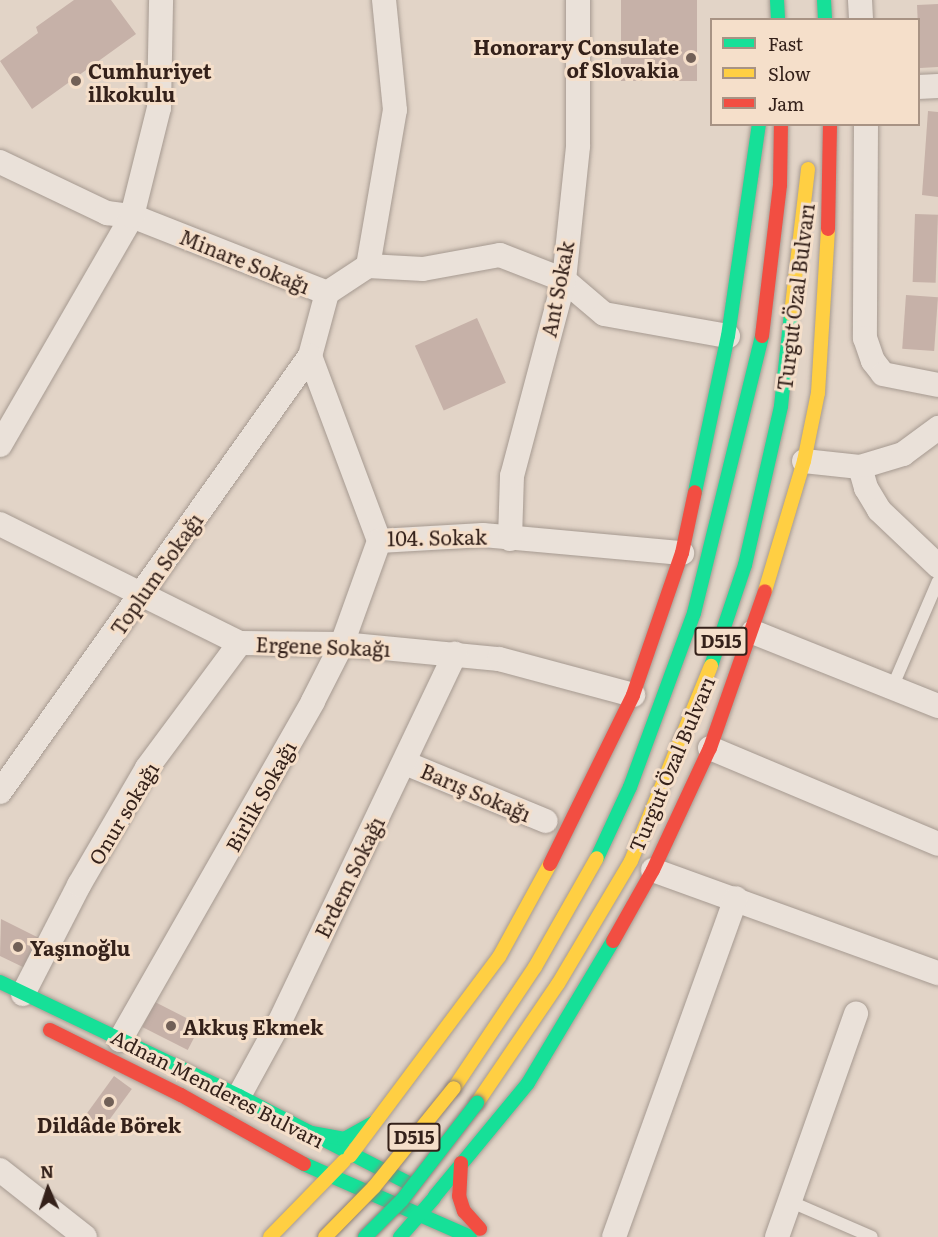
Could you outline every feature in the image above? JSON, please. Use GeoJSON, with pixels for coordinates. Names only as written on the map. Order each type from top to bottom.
{"type":"FeatureCollection","features":[{"type":"Feature","properties":{"kind":"main road"},"geometry":{"type":"LineString","coordinates":[[777,0],[778,18]]}},
{"type":"Feature","properties":{"kind":"main road"},"geometry":{"type":"LineString","coordinates":[[824,0],[825,18]]}},
{"type":"Feature","properties":{"kind":"main road"},"geometry":{"type":"LineString","coordinates":[[270,1237],[350,1156],[386,1112],[499,957],[582,805],[633,695],[682,553],[728,336],[759,126]]}},
{"type":"Feature","properties":{"kind":"main road","name":"Turgut Özal Bulvarı"},"geometry":{"type":"LineString","coordinates":[[325,1237],[374,1187],[454,1088],[535,967],[592,868],[630,787],[694,613],[735,457],[763,330],[780,185],[782,126]]}},
{"type":"Feature","properties":{"kind":"main road"},"geometry":{"type":"LineString","coordinates":[[400,1237],[528,1083],[653,870],[710,748],[753,632],[804,461],[818,393],[827,292],[830,126]]}},
{"type":"Feature","properties":{"kind":"main road","name":"Turgut Özal Bulvarı"},"geometry":{"type":"LineString","coordinates":[[365,1237],[402,1200],[477,1103],[558,984],[631,861],[720,644],[745,565],[781,406],[808,199],[809,156]]}},
{"type":"Feature","properties":{"kind":"main road","name":"Adnan Menderes Bulvarı"},"geometry":{"type":"LineString","coordinates":[[0,982],[238,1096],[350,1156],[435,1196],[475,1233]]}},
{"type":"Feature","properties":{"kind":"main road","name":"Adnan Menderes Bulvarı"},"geometry":{"type":"LineString","coordinates":[[40,1025],[180,1095],[295,1160],[420,1214],[475,1233]]}},
{"type":"Feature","properties":{"kind":"main road"},"geometry":{"type":"LineString","coordinates":[[306,1132],[344,1139],[360,1134],[386,1112]]}},
{"type":"Feature","properties":{"kind":"main road"},"geometry":{"type":"LineString","coordinates":[[295,1160],[308,1180],[306,1201]]}},
{"type":"Feature","properties":{"kind":"main road"},"geometry":{"type":"LineString","coordinates":[[461,1163],[459,1196],[464,1211],[475,1233],[492,1237]]}},
{"type":"Feature","properties":{"kind":"street"},"geometry":{"type":"LineString","coordinates":[[0,445],[132,216],[159,108],[160,0]]}},
{"type":"Feature","properties":{"kind":"street"},"geometry":{"type":"LineString","coordinates":[[384,0],[395,110],[368,266],[423,269],[500,255],[564,280],[604,314],[728,336]]}},
{"type":"Feature","properties":{"kind":"street","name":"Ant Sokak"},"geometry":{"type":"LineString","coordinates":[[510,539],[512,476],[564,280],[578,146],[579,0]]}},
{"type":"Feature","properties":{"kind":"street"},"geometry":{"type":"LineString","coordinates":[[860,0],[861,18]]}},
{"type":"Feature","properties":{"kind":"street"},"geometry":{"type":"LineString","coordinates":[[920,87],[938,86]]}},
{"type":"Feature","properties":{"kind":"street"},"geometry":{"type":"LineString","coordinates":[[866,126],[865,338],[873,361],[883,374],[938,385]]}},
{"type":"Feature","properties":{"kind":"street","name":"Minare Sokağı"},"geometry":{"type":"LineString","coordinates":[[0,162],[107,213],[132,216],[327,293],[368,266]]}},
{"type":"Feature","properties":{"kind":"street"},"geometry":{"type":"LineString","coordinates":[[310,356],[327,293]]}},
{"type":"Feature","properties":{"kind":"street","name":"104. Sokak"},"geometry":{"type":"LineString","coordinates":[[310,356],[379,541],[483,535],[682,553]]}},
{"type":"Feature","properties":{"kind":"street","name":"Toplum Sokağı"},"geometry":{"type":"LineString","coordinates":[[0,792],[310,356]]}},
{"type":"Feature","properties":{"kind":"street"},"geometry":{"type":"LineString","coordinates":[[804,461],[860,467],[903,454],[938,428]]}},
{"type":"Feature","properties":{"kind":"street"},"geometry":{"type":"LineString","coordinates":[[860,467],[866,488],[879,510],[938,566]]}},
{"type":"Feature","properties":{"kind":"street","name":"Ergene Sokağı"},"geometry":{"type":"LineString","coordinates":[[0,524],[144,592],[240,643],[342,644],[499,659],[633,695]]}},
{"type":"Feature","properties":{"kind":"street","name":"Birlik Sokağı"},"geometry":{"type":"LineString","coordinates":[[120,1040],[222,865],[342,644],[379,541]]}},
{"type":"Feature","properties":{"kind":"street"},"geometry":{"type":"LineString","coordinates":[[753,632],[938,706]]}},
{"type":"Feature","properties":{"kind":"street","name":"Onur sokağı"},"geometry":{"type":"LineString","coordinates":[[23,994],[79,885],[147,768],[240,643]]}},
{"type":"Feature","properties":{"kind":"street","name":"Erdem Sokağı"},"geometry":{"type":"LineString","coordinates":[[238,1096],[280,1021],[455,654]]}},
{"type":"Feature","properties":{"kind":"street"},"geometry":{"type":"LineString","coordinates":[[710,748],[938,844]]}},
{"type":"Feature","properties":{"kind":"street","name":"Barış Sokağı"},"geometry":{"type":"LineString","coordinates":[[405,763],[546,821]]}},
{"type":"Feature","properties":{"kind":"street"},"geometry":{"type":"LineString","coordinates":[[653,870],[736,897],[938,973]]}},
{"type":"Feature","properties":{"kind":"street"},"geometry":{"type":"LineString","coordinates":[[614,1237],[736,897]]}},
{"type":"Feature","properties":{"kind":"street"},"geometry":{"type":"LineString","coordinates":[[777,1237],[856,1014]]}},
{"type":"Feature","properties":{"kind":"street"},"geometry":{"type":"LineString","coordinates":[[0,1170],[85,1237]]}},
{"type":"Feature","properties":{"kind":"lane"},"geometry":{"type":"LineString","coordinates":[[892,687],[938,581]]}},
{"type":"Feature","properties":{"kind":"lane"},"geometry":{"type":"LineString","coordinates":[[789,1201],[872,1237]]}},
{"type":"Feature","properties":{"kind":"building","name":"Cumhuriyet ilkokulu"},"geometry":{"type":"Polygon","coordinates":[[[74,0],[111,0],[136,34],[32,109],[0,61],[38,33],[36,27],[74,0]]]}},
{"type":"Feature","properties":{"kind":"building"},"geometry":{"type":"Polygon","coordinates":[[[621,0],[697,0],[697,81],[621,81],[621,0]]]}},
{"type":"Feature","properties":{"kind":"building"},"geometry":{"type":"Polygon","coordinates":[[[938,4],[938,67],[920,68],[920,18],[918,18],[917,5],[938,4]]]}},
{"type":"Feature","properties":{"kind":"building"},"geometry":{"type":"Polygon","coordinates":[[[928,111],[938,112],[938,197],[922,195],[928,111]]]}},
{"type":"Feature","properties":{"kind":"building"},"geometry":{"type":"Polygon","coordinates":[[[915,214],[938,215],[936,283],[913,282],[915,214]]]}},
{"type":"Feature","properties":{"kind":"building"},"geometry":{"type":"Polygon","coordinates":[[[906,295],[938,297],[934,351],[902,349],[906,295]]]}},
{"type":"Feature","properties":{"kind":"building"},"geometry":{"type":"Polygon","coordinates":[[[477,318],[506,383],[444,411],[415,346],[477,318]]]}},
{"type":"Feature","properties":{"kind":"building","name":"Yaşınoğlu"},"geometry":{"type":"Polygon","coordinates":[[[1,919],[41,939],[25,968],[0,956],[1,919]]]}},
{"type":"Feature","properties":{"kind":"building","name":"Akkuş Ekmek"},"geometry":{"type":"Polygon","coordinates":[[[155,1002],[200,1025],[188,1050],[142,1027],[155,1002]]]}},
{"type":"Feature","properties":{"kind":"building","name":"Dildâde Börek"},"geometry":{"type":"Polygon","coordinates":[[[114,1076],[132,1089],[103,1129],[85,1116],[114,1076]]]}},
{"type":"Feature","properties":{"kind":"traffic: fast"},"geometry":{"type":"LineString","coordinates":[[777,0],[778,18]]}},
{"type":"Feature","properties":{"kind":"traffic: fast"},"geometry":{"type":"LineString","coordinates":[[824,0],[825,18]]}},
{"type":"Feature","properties":{"kind":"traffic: fast"},"geometry":{"type":"LineString","coordinates":[[695,492],[728,336],[759,126]]}},
{"type":"Feature","properties":{"kind":"traffic: fast"},"geometry":{"type":"LineString","coordinates":[[711,666],[745,565],[781,406],[791,314]]}},
{"type":"Feature","properties":{"kind":"traffic: fast"},"geometry":{"type":"LineString","coordinates":[[597,858],[630,787],[694,613],[762,336]]}},
{"type":"Feature","properties":{"kind":"traffic: fast"},"geometry":{"type":"LineString","coordinates":[[435,1196],[528,1083],[613,941]]}},
{"type":"Feature","properties":{"kind":"traffic: fast"},"geometry":{"type":"LineString","coordinates":[[0,982],[239,1096],[410,1184]]}},
{"type":"Feature","properties":{"kind":"traffic: fast"},"geometry":{"type":"LineString","coordinates":[[365,1237],[402,1200],[477,1103]]}},
{"type":"Feature","properties":{"kind":"traffic: fast"},"geometry":{"type":"LineString","coordinates":[[306,1132],[344,1139],[373,1123]]}},
{"type":"Feature","properties":{"kind":"traffic: fast"},"geometry":{"type":"LineString","coordinates":[[304,1164],[470,1237]]}},
{"type":"Feature","properties":{"kind":"traffic: fast"},"geometry":{"type":"LineString","coordinates":[[400,1237],[434,1198]]}},
{"type":"Feature","properties":{"kind":"traffic: slow"},"geometry":{"type":"LineString","coordinates":[[791,314],[808,169]]}},
{"type":"Feature","properties":{"kind":"traffic: slow"},"geometry":{"type":"LineString","coordinates":[[765,591],[804,461],[818,393],[828,229]]}},
{"type":"Feature","properties":{"kind":"traffic: slow"},"geometry":{"type":"LineString","coordinates":[[477,1103],[558,984],[631,861],[711,666]]}},
{"type":"Feature","properties":{"kind":"traffic: slow"},"geometry":{"type":"LineString","coordinates":[[454,1088],[535,967],[597,858]]}},
{"type":"Feature","properties":{"kind":"traffic: slow"},"geometry":{"type":"LineString","coordinates":[[350,1156],[499,957],[550,864]]}},
{"type":"Feature","properties":{"kind":"traffic: slow"},"geometry":{"type":"LineString","coordinates":[[325,1237],[374,1187],[454,1088]]}},
{"type":"Feature","properties":{"kind":"traffic: slow"},"geometry":{"type":"LineString","coordinates":[[270,1237],[344,1161]]}},
{"type":"Feature","properties":{"kind":"traffic: jam"},"geometry":{"type":"LineString","coordinates":[[762,336],[780,185],[781,126]]}},
{"type":"Feature","properties":{"kind":"traffic: jam"},"geometry":{"type":"LineString","coordinates":[[828,229],[830,126]]}},
{"type":"Feature","properties":{"kind":"traffic: jam"},"geometry":{"type":"LineString","coordinates":[[550,864],[633,695],[682,553],[695,492]]}},
{"type":"Feature","properties":{"kind":"traffic: jam"},"geometry":{"type":"LineString","coordinates":[[613,941],[653,870],[710,748],[765,591]]}},
{"type":"Feature","properties":{"kind":"traffic: jam"},"geometry":{"type":"LineString","coordinates":[[50,1030],[181,1095],[304,1164]]}},
{"type":"Feature","properties":{"kind":"traffic: jam"},"geometry":{"type":"LineString","coordinates":[[461,1163],[459,1196],[464,1211],[480,1229]]}},
{"type":"Feature","properties":{"kind":"place","name":"Honorary Consulate of Slovakia"},"geometry":{"type":"Point","coordinates":[691,58]}},
{"type":"Feature","properties":{"kind":"place","name":"Cumhuriyet ilkokulu"},"geometry":{"type":"Point","coordinates":[76,81]}},
{"type":"Feature","properties":{"kind":"place","name":"Yaşınoğlu"},"geometry":{"type":"Point","coordinates":[18,947]}},
{"type":"Feature","properties":{"kind":"place","name":"Akkuş Ekmek"},"geometry":{"type":"Point","coordinates":[171,1026]}},
{"type":"Feature","properties":{"kind":"place","name":"Dildâde Börek"},"geometry":{"type":"Point","coordinates":[109,1102]}}]}
